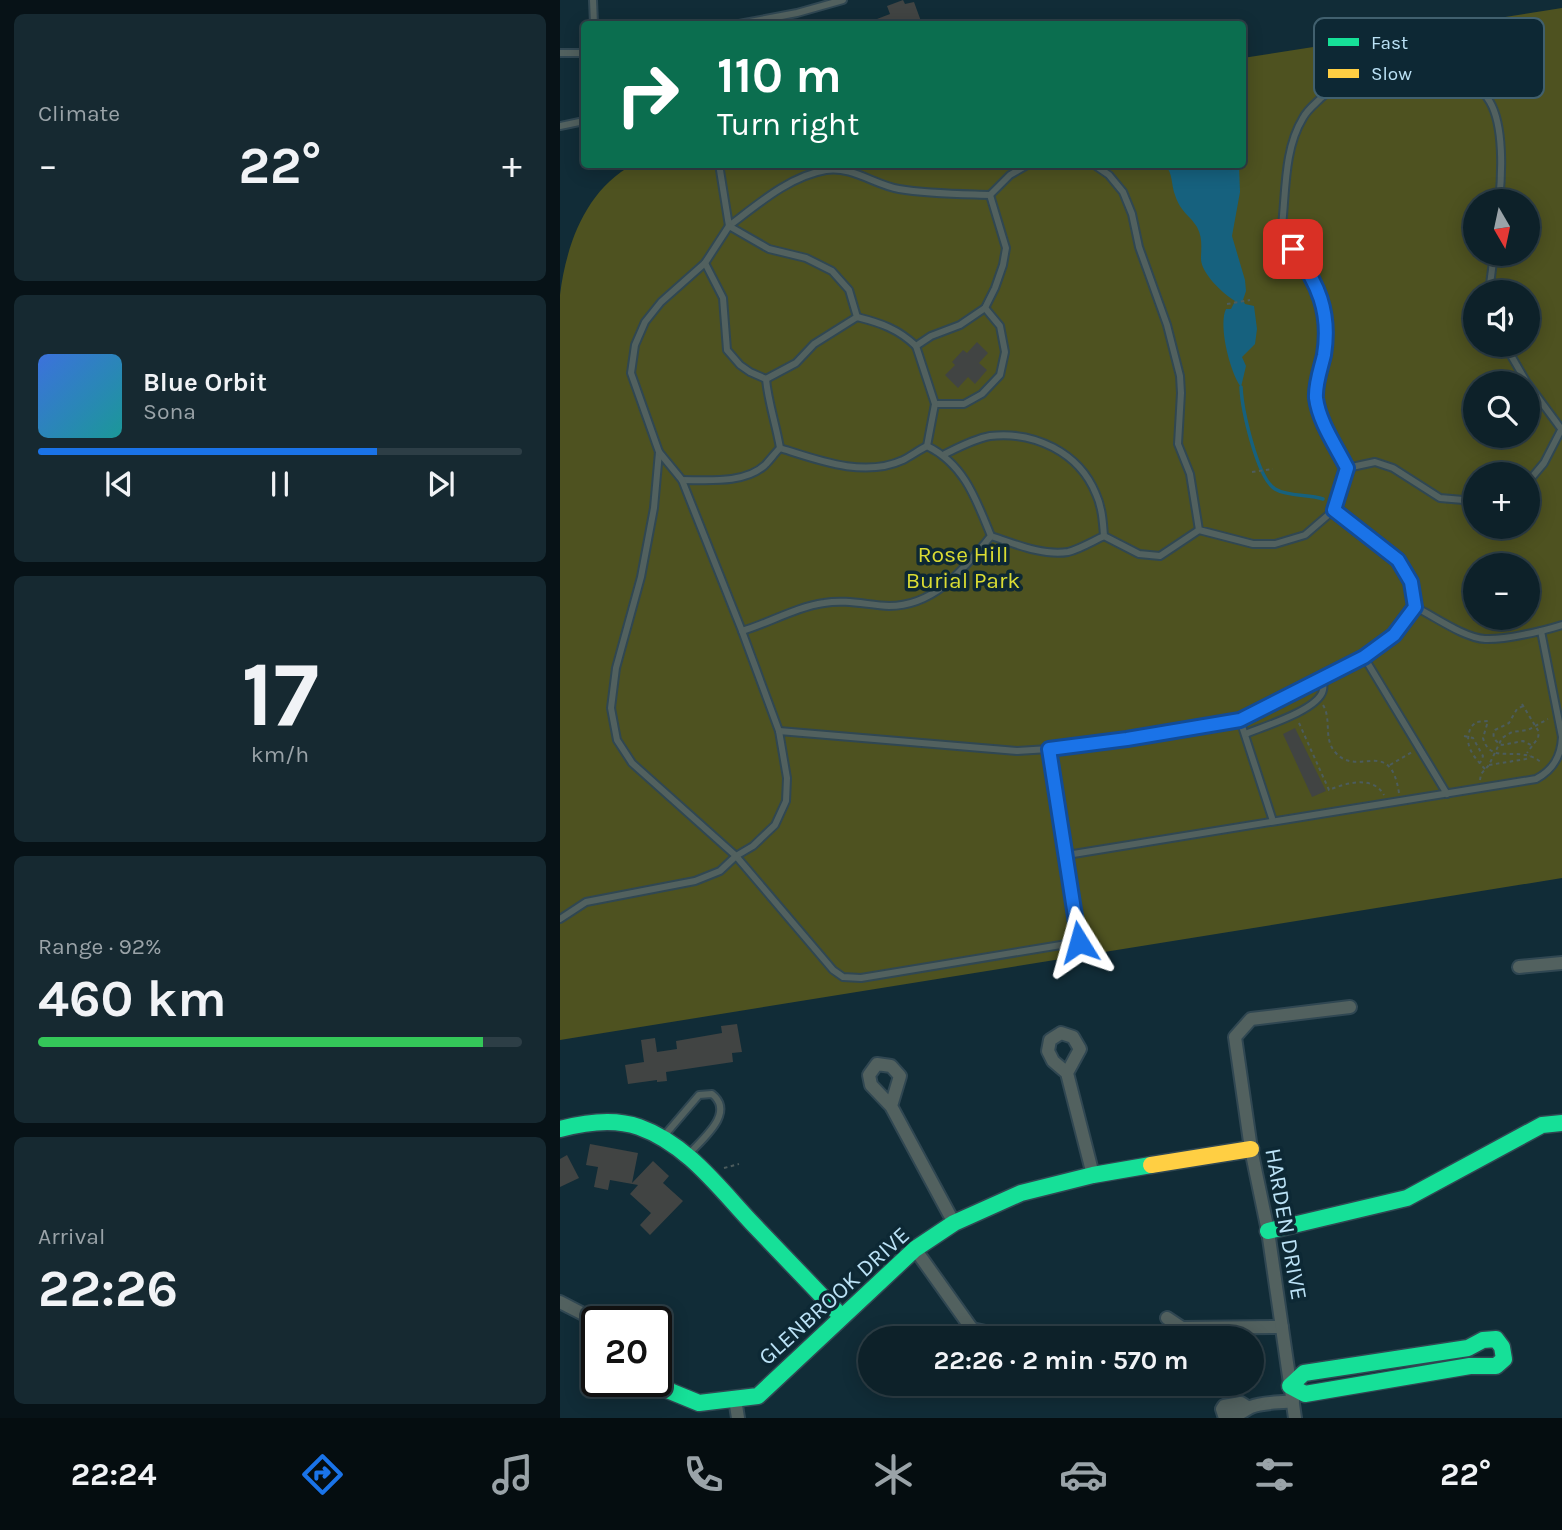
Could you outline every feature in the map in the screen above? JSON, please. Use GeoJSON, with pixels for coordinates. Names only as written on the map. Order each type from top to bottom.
{"type":"FeatureCollection","features":[{"type":"Feature","properties":{"kind":"street"},"geometry":{"type":"LineString","coordinates":[[1519,967],[1562,963]]}},
{"type":"Feature","properties":{"kind":"street","name":"HARDEN DRIVE"},"geometry":{"type":"LineString","coordinates":[[1295,1418],[1268,1231],[1251,1149],[1235,1037],[1251,1019],[1350,1007]]}},
{"type":"Feature","properties":{"kind":"street"},"geometry":{"type":"LineString","coordinates":[[1067,1073],[1093,1175]]}},
{"type":"Feature","properties":{"kind":"street"},"geometry":{"type":"LineString","coordinates":[[891,1106],[954,1223]]}},
{"type":"Feature","properties":{"kind":"street"},"geometry":{"type":"LineString","coordinates":[[560,1129],[609,1121],[636,1126],[663,1138],[707,1174],[841,1316]]}},
{"type":"Feature","properties":{"kind":"street"},"geometry":{"type":"LineString","coordinates":[[1268,1231],[1407,1198],[1542,1125],[1562,1123]]}},
{"type":"Feature","properties":{"kind":"street","name":"GLENBROOK DRIVE"},"geometry":{"type":"LineString","coordinates":[[672,1392],[699,1403],[758,1396],[915,1249],[954,1223],[1021,1193],[1093,1175],[1251,1149]]}},
{"type":"Feature","properties":{"kind":"street"},"geometry":{"type":"LineString","coordinates":[[915,1249],[967,1326]]}},
{"type":"Feature","properties":{"kind":"street"},"geometry":{"type":"LineString","coordinates":[[560,1302],[581,1313]]}},
{"type":"Feature","properties":{"kind":"street"},"geometry":{"type":"LineString","coordinates":[[1167,1318],[1182,1328],[1282,1327]]}},
{"type":"Feature","properties":{"kind":"street"},"geometry":{"type":"LineString","coordinates":[[1249,1408],[1291,1393],[1305,1394],[1470,1366],[1496,1366],[1504,1359],[1502,1346],[1496,1339],[1483,1340],[1468,1348],[1304,1373],[1291,1393]]}},
{"type":"Feature","properties":{"kind":"street"},"geometry":{"type":"LineString","coordinates":[[735,1399],[738,1418]]}},
{"type":"Feature","properties":{"kind":"lane"},"geometry":{"type":"LineString","coordinates":[[593,0],[594,21]]}},
{"type":"Feature","properties":{"kind":"lane"},"geometry":{"type":"LineString","coordinates":[[755,21],[843,0]]}},
{"type":"Feature","properties":{"kind":"lane"},"geometry":{"type":"LineString","coordinates":[[560,53],[581,53]]}},
{"type":"Feature","properties":{"kind":"lane"},"geometry":{"type":"LineString","coordinates":[[1104,536],[1139,554],[1160,556],[1199,530],[1253,544],[1275,544],[1305,535],[1334,510],[1347,468],[1320,415],[1316,396],[1326,341],[1327,319],[1319,291],[1285,237],[1282,226],[1290,151],[1304,115],[1321,98]]}},
{"type":"Feature","properties":{"kind":"lane"},"geometry":{"type":"LineString","coordinates":[[1488,98],[1492,104],[1499,135],[1501,189]]}},
{"type":"Feature","properties":{"kind":"lane"},"geometry":{"type":"LineString","coordinates":[[560,126],[581,122]]}},
{"type":"Feature","properties":{"kind":"lane"},"geometry":{"type":"LineString","coordinates":[[720,168],[729,226]]}},
{"type":"Feature","properties":{"kind":"lane"},"geometry":{"type":"LineString","coordinates":[[560,919],[586,902],[695,881],[720,871],[775,825],[786,801],[787,778],[779,731],[743,631],[682,480],[659,452],[631,373],[635,345],[645,322],[661,302],[705,262],[729,226],[790,183],[827,170],[843,170],[896,188],[933,193],[990,195],[1010,175],[1023,168]]}},
{"type":"Feature","properties":{"kind":"lane"},"geometry":{"type":"LineString","coordinates":[[1099,168],[1109,175],[1123,192],[1167,325],[1180,376],[1178,444],[1190,474],[1199,530]]}},
{"type":"Feature","properties":{"kind":"lane"},"geometry":{"type":"LineString","coordinates":[[916,346],[932,336],[960,325],[985,308],[1003,265],[1006,248],[990,195]]}},
{"type":"Feature","properties":{"kind":"lane"},"geometry":{"type":"LineString","coordinates":[[729,226],[769,249],[806,258],[832,271],[849,290],[857,317]]}},
{"type":"Feature","properties":{"kind":"lane"},"geometry":{"type":"LineString","coordinates":[[705,262],[723,298],[727,350],[740,365],[766,379]]}},
{"type":"Feature","properties":{"kind":"lane"},"geometry":{"type":"LineString","coordinates":[[935,404],[964,404],[982,394],[1000,375],[1006,352],[1000,326],[985,308]]}},
{"type":"Feature","properties":{"kind":"lane"},"geometry":{"type":"LineString","coordinates":[[766,379],[796,363],[814,344],[857,317],[884,324],[903,334],[916,346],[935,404],[926,446],[901,461],[879,467],[849,466],[825,463],[780,447]]}},
{"type":"Feature","properties":{"kind":"lane"},"geometry":{"type":"LineString","coordinates":[[766,379],[767,397],[780,447]]}},
{"type":"Feature","properties":{"kind":"lane"},"geometry":{"type":"LineString","coordinates":[[1540,400],[1562,430],[1540,469]]}},
{"type":"Feature","properties":{"kind":"lane"},"geometry":{"type":"LineString","coordinates":[[945,454],[971,441],[988,437],[1011,435],[1049,444],[1070,457],[1086,475],[1101,508],[1104,536]]}},
{"type":"Feature","properties":{"kind":"lane"},"geometry":{"type":"LineString","coordinates":[[926,446],[945,454],[969,484],[991,536],[1055,553],[1070,551],[1104,536]]}},
{"type":"Feature","properties":{"kind":"lane"},"geometry":{"type":"LineString","coordinates":[[682,480],[717,480],[744,475],[763,467],[780,447]]}},
{"type":"Feature","properties":{"kind":"lane"},"geometry":{"type":"LineString","coordinates":[[659,452],[654,508],[640,577],[616,668],[611,708],[617,740],[632,762],[736,856],[833,970],[843,977],[862,978],[1079,942],[1049,749]]}},
{"type":"Feature","properties":{"kind":"lane"},"geometry":{"type":"LineString","coordinates":[[1347,468],[1375,462],[1392,468],[1440,498],[1463,500]]}},
{"type":"Feature","properties":{"kind":"lane"},"geometry":{"type":"LineString","coordinates":[[779,731],[1017,751],[1127,739],[1240,720],[1364,657],[1394,635],[1415,607],[1411,582],[1398,560],[1334,510]]}},
{"type":"Feature","properties":{"kind":"lane"},"geometry":{"type":"LineString","coordinates":[[743,631],[826,602],[847,601],[889,606],[915,603],[958,576],[991,536]]}},
{"type":"Feature","properties":{"kind":"lane"},"geometry":{"type":"LineString","coordinates":[[1415,607],[1460,631],[1484,639],[1541,631],[1562,625]]}},
{"type":"Feature","properties":{"kind":"lane"},"geometry":{"type":"LineString","coordinates":[[1067,855],[1536,779],[1550,770],[1558,757],[1562,737],[1541,631]]}},
{"type":"Feature","properties":{"kind":"lane"},"geometry":{"type":"LineString","coordinates":[[1364,657],[1447,794]]}},
{"type":"Feature","properties":{"kind":"lane"},"geometry":{"type":"LineString","coordinates":[[1245,734],[1296,714],[1318,698],[1323,691],[1322,678]]}},
{"type":"Feature","properties":{"kind":"lane"},"geometry":{"type":"LineString","coordinates":[[1240,720],[1273,821]]}},
{"type":"Feature","properties":{"kind":"lane"},"geometry":{"type":"LineString","coordinates":[[663,1138],[699,1096],[712,1094],[719,1099],[722,1109],[718,1120],[687,1157]]}},
{"type":"Feature","properties":{"kind":"path"},"geometry":{"type":"LineString","coordinates":[[1227,304],[1251,300]]}},
{"type":"Feature","properties":{"kind":"path"},"geometry":{"type":"LineString","coordinates":[[1252,472],[1273,469]]}},
{"type":"Feature","properties":{"kind":"path"},"geometry":{"type":"LineString","coordinates":[[1318,698],[1328,714],[1328,738],[1335,753],[1348,761],[1374,760],[1389,766],[1396,780],[1400,801]]}},
{"type":"Feature","properties":{"kind":"path"},"geometry":{"type":"LineString","coordinates":[[1527,754],[1539,735],[1537,724],[1527,714],[1523,705],[1517,709],[1509,723],[1493,733],[1499,743],[1506,745],[1523,741],[1531,745]]}},
{"type":"Feature","properties":{"kind":"path"},"geometry":{"type":"LineString","coordinates":[[1296,714],[1329,790],[1348,783],[1365,783],[1381,790],[1385,803]]}},
{"type":"Feature","properties":{"kind":"path"},"geometry":{"type":"LineString","coordinates":[[1481,789],[1480,779],[1499,743],[1507,734],[1528,730],[1552,718]]}},
{"type":"Feature","properties":{"kind":"path"},"geometry":{"type":"LineString","coordinates":[[1485,769],[1470,751],[1466,736],[1476,722],[1488,721],[1483,732],[1484,743],[1495,753],[1531,755],[1550,770]]}},
{"type":"Feature","properties":{"kind":"path"},"geometry":{"type":"LineString","coordinates":[[1466,736],[1473,738],[1483,756],[1480,764]]}},
{"type":"Feature","properties":{"kind":"path"},"geometry":{"type":"LineString","coordinates":[[1389,766],[1419,747]]}},
{"type":"Feature","properties":{"kind":"path"},"geometry":{"type":"LineString","coordinates":[[1489,765],[1526,759],[1531,755]]}},
{"type":"Feature","properties":{"kind":"path"},"geometry":{"type":"LineString","coordinates":[[727,1167],[738,1164]]}},
{"type":"Feature","properties":{"kind":"green space","name":"Rose Hill Burial Park"},"geometry":{"type":"Polygon","coordinates":[[[1562,8],[1562,878],[560,1040],[560,295],[573,238],[591,203],[603,188],[628,168],[1246,168],[1246,58],[1314,47],[1314,98],[1544,98],[1544,18],[1498,18],[1562,8]]]}},
{"type":"Feature","properties":{"kind":"water"},"geometry":{"type":"Polygon","coordinates":[[[1167,168],[1239,168],[1240,192],[1232,236],[1245,280],[1243,300],[1245,304],[1254,306],[1257,329],[1255,344],[1242,357],[1246,366],[1241,387],[1229,360],[1223,326],[1226,309],[1231,309],[1235,301],[1219,288],[1202,265],[1199,231],[1177,201],[1167,168]]]}},
{"type":"Feature","properties":{"kind":"building"},"geometry":{"type":"Polygon","coordinates":[[[903,0],[905,4],[914,2],[921,21],[872,21],[890,14],[887,6],[903,0]]]}},
{"type":"Feature","properties":{"kind":"building"},"geometry":{"type":"Polygon","coordinates":[[[977,342],[988,353],[979,363],[987,370],[975,384],[968,377],[958,388],[945,375],[955,365],[952,362],[963,350],[967,353],[977,342]]]}},
{"type":"Feature","properties":{"kind":"building"},"geometry":{"type":"Polygon","coordinates":[[[1295,728],[1326,791],[1312,797],[1283,734],[1295,728]]]}},
{"type":"Feature","properties":{"kind":"building"},"geometry":{"type":"Polygon","coordinates":[[[737,1024],[742,1052],[732,1053],[733,1062],[666,1072],[667,1081],[628,1084],[625,1065],[644,1062],[641,1040],[655,1038],[657,1052],[677,1049],[676,1041],[722,1033],[721,1026],[737,1024]]]}},
{"type":"Feature","properties":{"kind":"building"},"geometry":{"type":"Polygon","coordinates":[[[590,1144],[638,1153],[632,1183],[653,1161],[669,1176],[663,1183],[683,1201],[650,1235],[640,1225],[651,1213],[630,1194],[638,1185],[610,1180],[608,1190],[594,1187],[598,1167],[586,1165],[590,1144]]]}},
{"type":"Feature","properties":{"kind":"building"},"geometry":{"type":"Polygon","coordinates":[[[567,1155],[579,1178],[560,1187],[560,1159],[567,1155]]]}},
{"type":"Feature","properties":{"kind":"waterway"},"geometry":{"type":"LineString","coordinates":[[1241,387],[1252,442],[1268,482],[1280,492],[1323,499]]}},
{"type":"Feature","properties":{"kind":"traffic: fast"},"geometry":{"type":"LineString","coordinates":[[560,1129],[590,1123],[629,1124],[672,1144],[701,1168],[841,1316]]}},
{"type":"Feature","properties":{"kind":"traffic: fast"},"geometry":{"type":"LineString","coordinates":[[1268,1231],[1407,1198],[1542,1125],[1562,1123]]}},
{"type":"Feature","properties":{"kind":"traffic: fast"},"geometry":{"type":"LineString","coordinates":[[672,1392],[699,1403],[758,1396],[915,1249],[954,1223],[1021,1193],[1093,1175],[1151,1165]]}},
{"type":"Feature","properties":{"kind":"traffic: fast"},"geometry":{"type":"LineString","coordinates":[[1496,1339],[1502,1347],[1504,1359],[1496,1366],[1470,1366],[1305,1394],[1290,1386],[1304,1373],[1468,1348],[1483,1340],[1496,1339]]}},
{"type":"Feature","properties":{"kind":"traffic: slow"},"geometry":{"type":"LineString","coordinates":[[1151,1165],[1251,1149]]}},
{"type":"Feature","properties":{"kind":"route"},"geometry":{"type":"LineString","coordinates":[[1079,942],[1049,749],[1240,720],[1364,657],[1394,635],[1415,607],[1411,582],[1398,560],[1334,510],[1347,468],[1320,415],[1316,396],[1326,341],[1327,319],[1319,291],[1293,249]]}}]}
